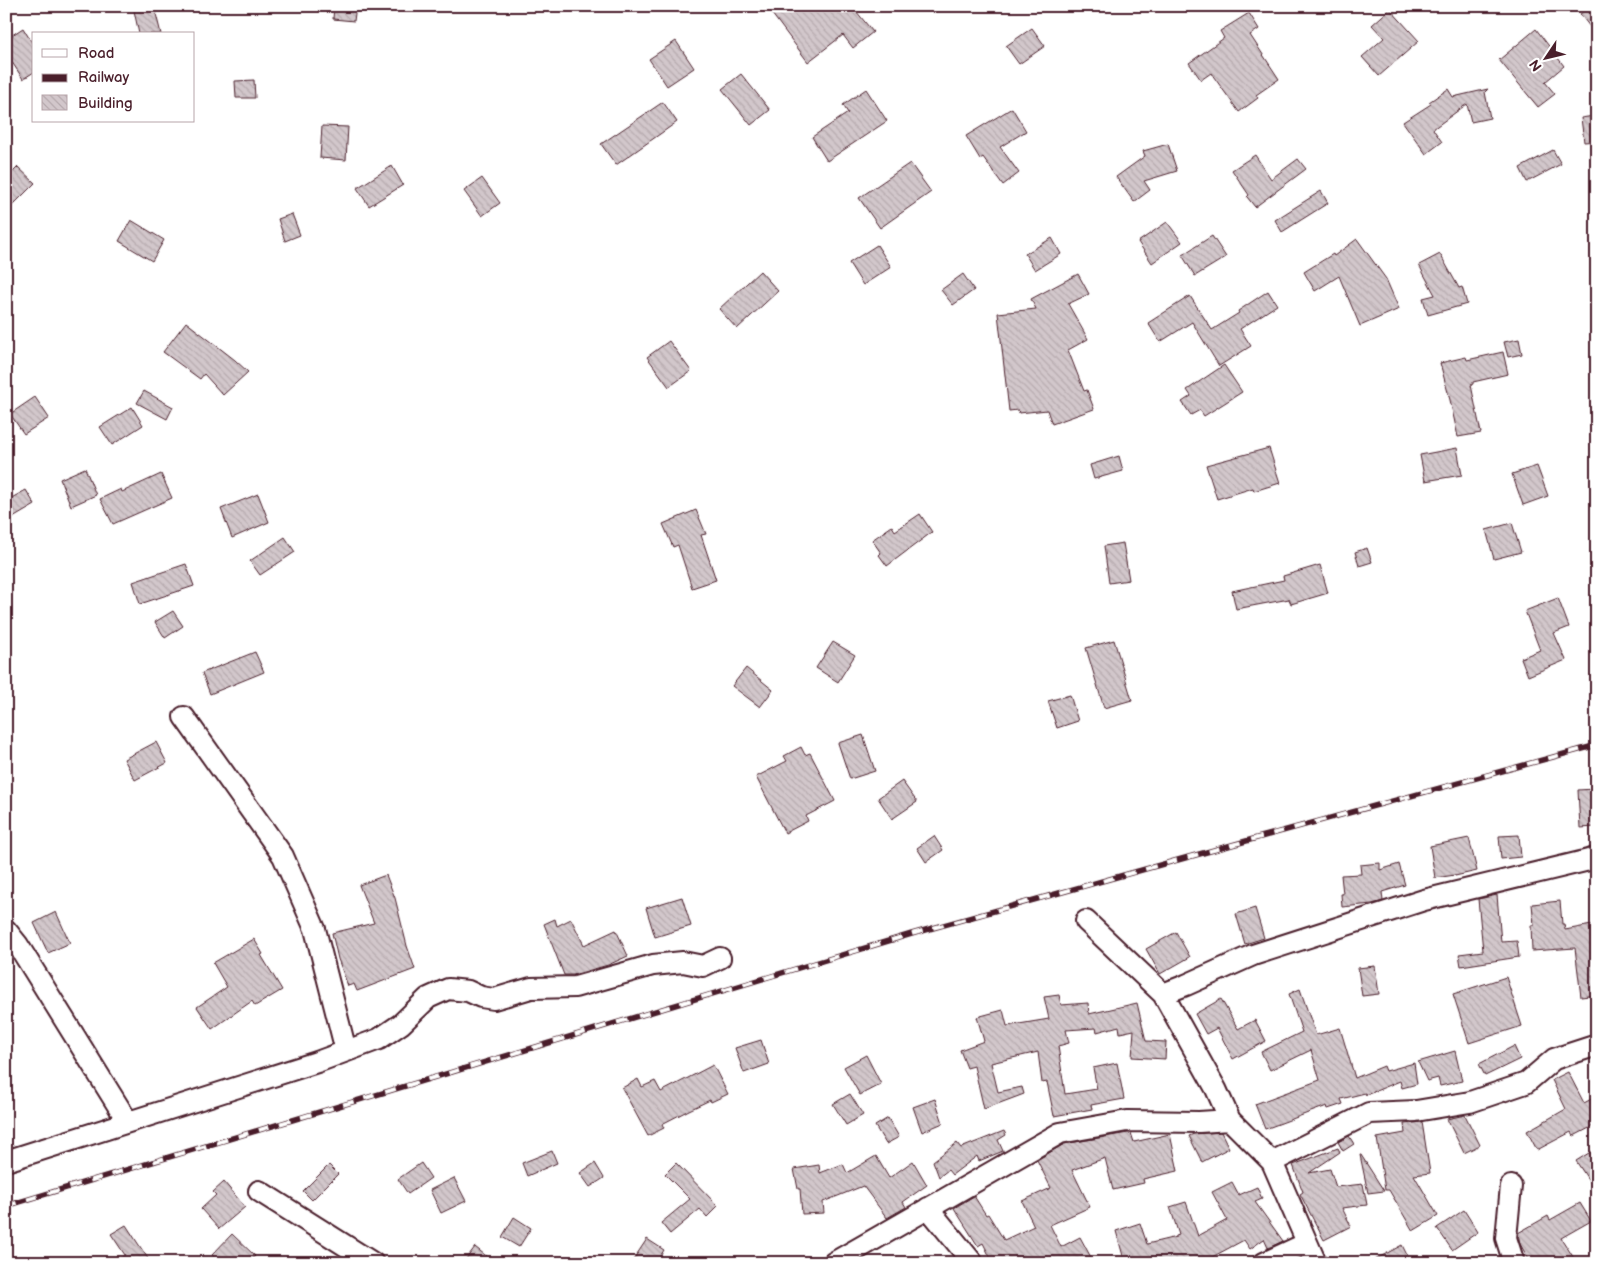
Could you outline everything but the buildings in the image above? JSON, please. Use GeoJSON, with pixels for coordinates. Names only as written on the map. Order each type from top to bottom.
{"type":"FeatureCollection","features":[{"type":"Feature","properties":{"kind":"street"},"geometry":{"type":"LineString","coordinates":[[184,717],[282,856],[315,929],[346,1051]]}},
{"type":"Feature","properties":{"kind":"street"},"geometry":{"type":"LineString","coordinates":[[1163,994],[1252,955],[1424,900],[1589,860],[1597,856]]}},
{"type":"Feature","properties":{"kind":"street"},"geometry":{"type":"LineString","coordinates":[[1086,921],[1163,994],[1216,1089],[1230,1120],[1272,1162],[1316,1263]]}},
{"type":"Feature","properties":{"kind":"street"},"geometry":{"type":"LineString","coordinates":[[6,930],[18,944],[128,1122]]}},
{"type":"Feature","properties":{"kind":"street"},"geometry":{"type":"LineString","coordinates":[[6,1161],[379,1039],[401,1024],[428,998],[448,989],[468,991],[481,997],[494,999],[531,988],[576,987],[654,965],[683,962],[703,966],[720,958]]}},
{"type":"Feature","properties":{"kind":"street"},"geometry":{"type":"LineString","coordinates":[[1272,1162],[1369,1113],[1416,1111],[1470,1102],[1526,1083],[1554,1060],[1597,1045]]}},
{"type":"Feature","properties":{"kind":"street"},"geometry":{"type":"LineString","coordinates":[[832,1263],[1060,1133],[1127,1121],[1199,1122],[1230,1120]]}},
{"type":"Feature","properties":{"kind":"street"},"geometry":{"type":"LineString","coordinates":[[1511,1186],[1506,1238],[1514,1263]]}},
{"type":"Feature","properties":{"kind":"street"},"geometry":{"type":"LineString","coordinates":[[259,1191],[373,1263]]}},
{"type":"Feature","properties":{"kind":"street"},"geometry":{"type":"LineString","coordinates":[[928,1208],[973,1263]]}},
{"type":"Feature","properties":{"kind":"street"},"geometry":{"type":"LineString","coordinates":[[1264,1263],[1307,1243]]}},
{"type":"Feature","properties":{"kind":"railway"},"geometry":{"type":"LineString","coordinates":[[6,1206],[915,933],[1597,745]]}}]}
